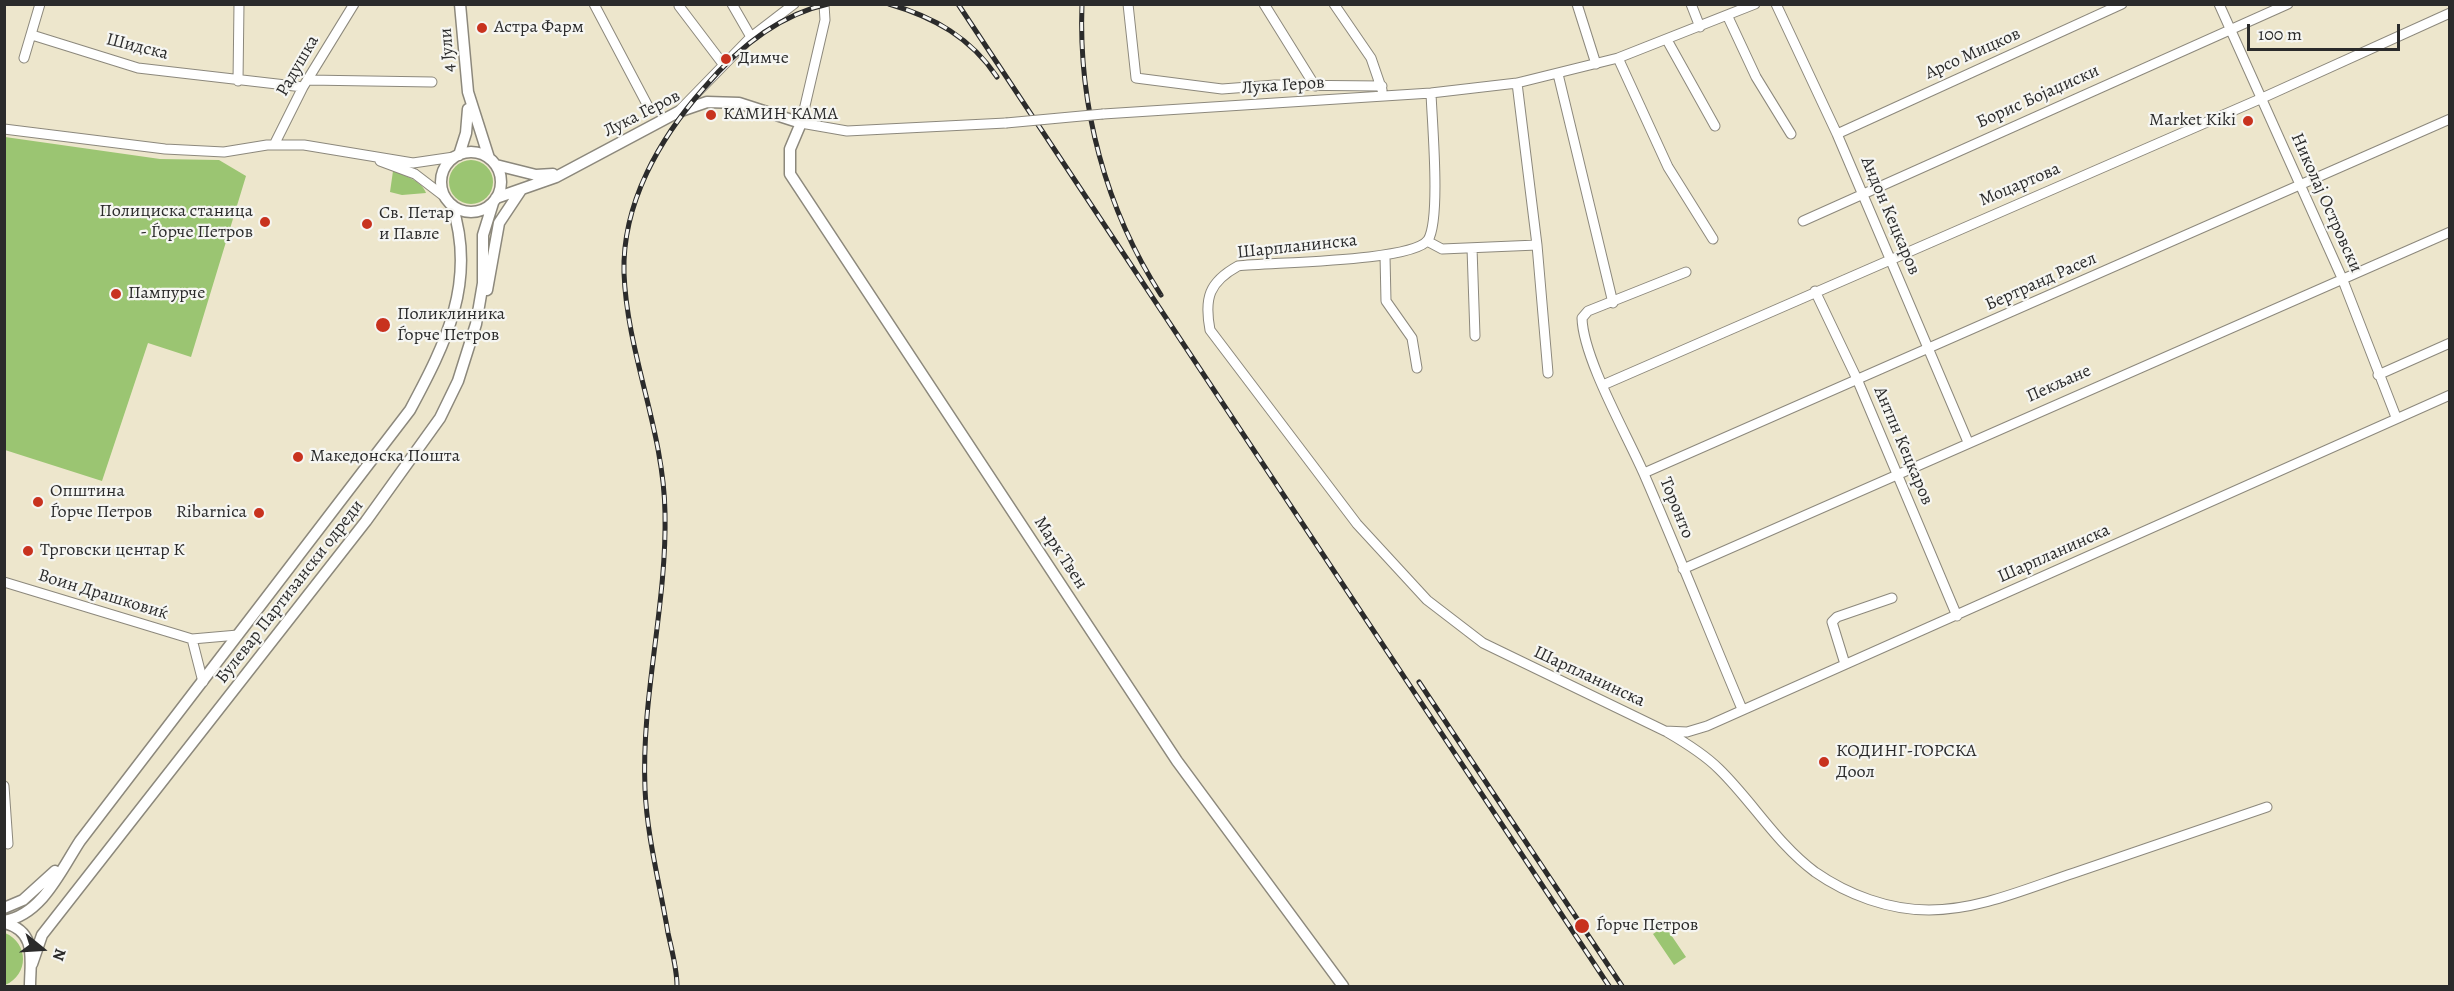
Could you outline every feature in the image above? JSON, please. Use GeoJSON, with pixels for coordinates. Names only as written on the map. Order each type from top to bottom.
{"type":"FeatureCollection","features":[{"type":"Feature","properties":{"kind":"street"},"geometry":{"type":"LineString","coordinates":[[24,58],[40,4]]}},
{"type":"Feature","properties":{"kind":"street"},"geometry":{"type":"LineString","coordinates":[[238,81],[239,4]]}},
{"type":"Feature","properties":{"kind":"street","name":"Радушка"},"geometry":{"type":"LineString","coordinates":[[274,145],[306,84],[354,4]]}},
{"type":"Feature","properties":{"kind":"street","name":"4 Јули"},"geometry":{"type":"LineString","coordinates":[[456,156],[467,128],[468,93],[460,4]]}},
{"type":"Feature","properties":{"kind":"street"},"geometry":{"type":"LineString","coordinates":[[594,4],[650,110]]}},
{"type":"Feature","properties":{"kind":"street"},"geometry":{"type":"LineString","coordinates":[[732,4],[751,37]]}},
{"type":"Feature","properties":{"kind":"street"},"geometry":{"type":"LineString","coordinates":[[678,112],[751,37],[794,4]]}},
{"type":"Feature","properties":{"kind":"street"},"geometry":{"type":"LineString","coordinates":[[801,123],[825,20],[825,4]]}},
{"type":"Feature","properties":{"kind":"street"},"geometry":{"type":"LineString","coordinates":[[1128,4],[1136,78],[1222,89],[1315,86],[1382,91],[1371,58],[1334,4]]}},
{"type":"Feature","properties":{"kind":"street"},"geometry":{"type":"LineString","coordinates":[[1264,4],[1315,86]]}},
{"type":"Feature","properties":{"kind":"street"},"geometry":{"type":"LineString","coordinates":[[1576,4],[1596,64]]}},
{"type":"Feature","properties":{"kind":"street"},"geometry":{"type":"LineString","coordinates":[[1690,4],[1701,27]]}},
{"type":"Feature","properties":{"kind":"street","name":"Лука Геров"},"geometry":{"type":"LineString","coordinates":[[495,200],[570,170],[678,112],[707,102],[739,104],[801,123],[847,131],[1006,123],[1382,91],[1431,93],[1517,83],[1618,58],[1728,17],[1755,4]]}},
{"type":"Feature","properties":{"kind":"street","name":"Андон Кецкаров"},"geometry":{"type":"LineString","coordinates":[[1776,4],[1838,134],[1968,442]]}},
{"type":"Feature","properties":{"kind":"street","name":"Арсо Мицков"},"geometry":{"type":"LineString","coordinates":[[1838,134],[2122,4]]}},
{"type":"Feature","properties":{"kind":"street","name":"Николај Островски"},"geometry":{"type":"LineString","coordinates":[[2219,4],[2342,278],[2396,417]]}},
{"type":"Feature","properties":{"kind":"street","name":"Борис Бојаџиски"},"geometry":{"type":"LineString","coordinates":[[1803,221],[2288,4]]}},
{"type":"Feature","properties":{"kind":"street"},"geometry":{"type":"LineString","coordinates":[[680,6],[723,64]]}},
{"type":"Feature","properties":{"kind":"street","name":"Моцартова"},"geometry":{"type":"LineString","coordinates":[[1603,385],[2260,99],[2450,13]]}},
{"type":"Feature","properties":{"kind":"street"},"geometry":{"type":"LineString","coordinates":[[1728,17],[1756,77],[1791,134]]}},
{"type":"Feature","properties":{"kind":"street","name":"Шидска"},"geometry":{"type":"LineString","coordinates":[[32,35],[138,68],[238,81],[306,84],[432,82]]}},
{"type":"Feature","properties":{"kind":"street"},"geometry":{"type":"LineString","coordinates":[[1667,40],[1715,126]]}},
{"type":"Feature","properties":{"kind":"street"},"geometry":{"type":"LineString","coordinates":[[1618,58],[1668,167],[1713,239]]}},
{"type":"Feature","properties":{"kind":"street"},"geometry":{"type":"LineString","coordinates":[[1558,74],[1613,303],[1686,272]]}},
{"type":"Feature","properties":{"kind":"street"},"geometry":{"type":"LineString","coordinates":[[1517,83],[1537,245],[1548,373]]}},
{"type":"Feature","properties":{"kind":"street","name":"4 Јули"},"geometry":{"type":"LineString","coordinates":[[468,93],[492,161]]}},
{"type":"Feature","properties":{"kind":"street"},"geometry":{"type":"LineString","coordinates":[[1431,93],[1434,214],[1427,241],[1442,249],[1537,245]]}},
{"type":"Feature","properties":{"kind":"street","name":"Бертранд Расел"},"geometry":{"type":"LineString","coordinates":[[1644,473],[2450,119]]}},
{"type":"Feature","properties":{"kind":"street","name":"Марк Твен"},"geometry":{"type":"LineString","coordinates":[[801,123],[794,136],[789,161],[790,174],[1177,761],[1343,987]]}},
{"type":"Feature","properties":{"kind":"street"},"geometry":{"type":"LineString","coordinates":[[4,129],[165,150],[224,152],[274,145],[304,145],[413,163],[474,152],[492,161],[501,181],[495,200],[484,209],[473,212],[448,201],[415,174],[372,157]]}},
{"type":"Feature","properties":{"kind":"street"},"geometry":{"type":"LineString","coordinates":[[448,201],[441,183],[442,173],[456,156]]}},
{"type":"Feature","properties":{"kind":"street","name":"Лука Геров"},"geometry":{"type":"LineString","coordinates":[[492,161],[541,176],[570,170]]}},
{"type":"Feature","properties":{"kind":"street"},"geometry":{"type":"LineString","coordinates":[[481,303],[491,278],[499,223],[510,203],[522,190]]}},
{"type":"Feature","properties":{"kind":"street","name":"Булевар Партизански одреди"},"geometry":{"type":"LineString","coordinates":[[31,969],[42,935],[179,762],[425,440],[458,381],[481,303],[483,235],[495,200]]}},
{"type":"Feature","properties":{"kind":"street","name":"Булевар Партизански одреди"},"geometry":{"type":"LineString","coordinates":[[4,922],[30,912],[68,858],[410,410],[428,376],[454,310],[463,264],[461,237],[448,201]]}},
{"type":"Feature","properties":{"kind":"street","name":"Пекљане"},"geometry":{"type":"LineString","coordinates":[[1683,568],[2450,232]]}},
{"type":"Feature","properties":{"kind":"street","name":"Шарпланинска"},"geometry":{"type":"LineString","coordinates":[[1427,241],[1415,249],[1385,256],[1238,266],[1220,276],[1210,295],[1206,310],[1210,330],[1358,524],[1427,600],[1483,643],[1665,731],[1697,730],[1957,616],[2396,417],[2450,395]]}},
{"type":"Feature","properties":{"kind":"street"},"geometry":{"type":"LineString","coordinates":[[1472,248],[1475,336]]}},
{"type":"Feature","properties":{"kind":"street"},"geometry":{"type":"LineString","coordinates":[[1385,256],[1386,301],[1412,338],[1417,368]]}},
{"type":"Feature","properties":{"kind":"street","name":"Антпн Кецкаров"},"geometry":{"type":"LineString","coordinates":[[1815,291],[1857,379],[1957,616]]}},
{"type":"Feature","properties":{"kind":"street","name":"Торонто"},"geometry":{"type":"LineString","coordinates":[[1613,303],[1588,311],[1582,318],[1582,329],[1603,385],[1644,473],[1742,710]]}},
{"type":"Feature","properties":{"kind":"street"},"geometry":{"type":"LineString","coordinates":[[2378,375],[2450,343]]}},
{"type":"Feature","properties":{"kind":"street","name":"Воин Драшковиќ"},"geometry":{"type":"LineString","coordinates":[[4,582],[192,639],[238,635]]}},
{"type":"Feature","properties":{"kind":"street"},"geometry":{"type":"LineString","coordinates":[[1845,664],[1832,622],[1837,617],[1892,598]]}},
{"type":"Feature","properties":{"kind":"street"},"geometry":{"type":"LineString","coordinates":[[192,639],[203,682]]}},
{"type":"Feature","properties":{"kind":"street"},"geometry":{"type":"LineString","coordinates":[[1665,731],[1693,747],[1719,769],[1779,838],[1815,872],[1876,903],[1902,908],[1930,910],[1996,899],[2267,807]]}},
{"type":"Feature","properties":{"kind":"street"},"geometry":{"type":"LineString","coordinates":[[4,786],[8,844]]}},
{"type":"Feature","properties":{"kind":"street"},"geometry":{"type":"LineString","coordinates":[[4,908],[31,894],[68,858]]}},
{"type":"Feature","properties":{"kind":"street"},"geometry":{"type":"LineString","coordinates":[[4,922],[25,936],[30,945],[30,987]]}},
{"type":"Feature","properties":{"kind":"street"},"geometry":{"type":"LineString","coordinates":[[20,987],[31,969]]}},
{"type":"Feature","properties":{"kind":"green space"},"geometry":{"type":"Polygon","coordinates":[[[5,137],[160,159],[219,160],[246,176],[191,357],[148,343],[102,481],[5,450],[5,137]]]}},
{"type":"Feature","properties":{"kind":"green space"},"geometry":{"type":"Polygon","coordinates":[[[471,160],[486,167],[493,182],[486,197],[471,204],[456,197],[449,182],[456,167],[471,160]]]}},
{"type":"Feature","properties":{"kind":"green space"},"geometry":{"type":"Polygon","coordinates":[[[393,171],[417,182],[426,193],[402,195],[390,192],[393,171]]]}},
{"type":"Feature","properties":{"kind":"green space"},"geometry":{"type":"Polygon","coordinates":[[[1665,926],[1686,957],[1674,965],[1653,934],[1665,926]]]}},
{"type":"Feature","properties":{"kind":"green space"},"geometry":{"type":"Polygon","coordinates":[[[5,933],[18,944],[23,959],[18,974],[5,985],[5,933]]]}},
{"type":"Feature","properties":{"kind":"railway"},"geometry":{"type":"LineString","coordinates":[[677,986],[651,843],[645,789],[647,720],[665,547],[663,482],[659,452],[627,303],[624,273],[625,247],[629,222],[647,173],[659,150],[688,107],[716,74],[759,36],[792,16],[828,4]]}},
{"type":"Feature","properties":{"kind":"railway"},"geometry":{"type":"LineString","coordinates":[[889,4],[921,15],[950,31],[975,51],[997,77]]}},
{"type":"Feature","properties":{"kind":"railway"},"geometry":{"type":"LineString","coordinates":[[958,4],[1609,986]]}},
{"type":"Feature","properties":{"kind":"railway"},"geometry":{"type":"LineString","coordinates":[[1082,4],[1085,81],[1099,156],[1125,228],[1161,295]]}},
{"type":"Feature","properties":{"kind":"railway"},"geometry":{"type":"LineString","coordinates":[[1419,682],[1622,986]]}},
{"type":"Feature","properties":{"kind":"place","name":"Астра Фарм"},"geometry":{"type":"Point","coordinates":[482,28]}},
{"type":"Feature","properties":{"kind":"place","name":"Димче"},"geometry":{"type":"Point","coordinates":[726,59]}},
{"type":"Feature","properties":{"kind":"place","name":"КАМИН КАМА"},"geometry":{"type":"Point","coordinates":[711,115]}},
{"type":"Feature","properties":{"kind":"place","name":"Market Kiki"},"geometry":{"type":"Point","coordinates":[2248,121]}},
{"type":"Feature","properties":{"kind":"place","name":"Полициска станица - Ѓорче Петров"},"geometry":{"type":"Point","coordinates":[265,222]}},
{"type":"Feature","properties":{"kind":"place","name":"Св. Петар и Павле"},"geometry":{"type":"Point","coordinates":[367,224]}},
{"type":"Feature","properties":{"kind":"place","name":"Пампурче"},"geometry":{"type":"Point","coordinates":[116,294]}},
{"type":"Feature","properties":{"kind":"place","name":"Поликлиника Ѓорче Петров"},"geometry":{"type":"Point","coordinates":[383,325]}},
{"type":"Feature","properties":{"kind":"place","name":"Македонска Пошта"},"geometry":{"type":"Point","coordinates":[298,457]}},
{"type":"Feature","properties":{"kind":"place","name":"Општина Ѓорче Петров"},"geometry":{"type":"Point","coordinates":[38,502]}},
{"type":"Feature","properties":{"kind":"place","name":"Ribarnica"},"geometry":{"type":"Point","coordinates":[259,513]}},
{"type":"Feature","properties":{"kind":"place","name":"Трговски центар К"},"geometry":{"type":"Point","coordinates":[28,551]}},
{"type":"Feature","properties":{"kind":"place","name":"КОДИНГ-ГОРСКА Доол"},"geometry":{"type":"Point","coordinates":[1824,762]}},
{"type":"Feature","properties":{"kind":"place","name":"Ѓорче Петров"},"geometry":{"type":"Point","coordinates":[1582,926]}}]}
